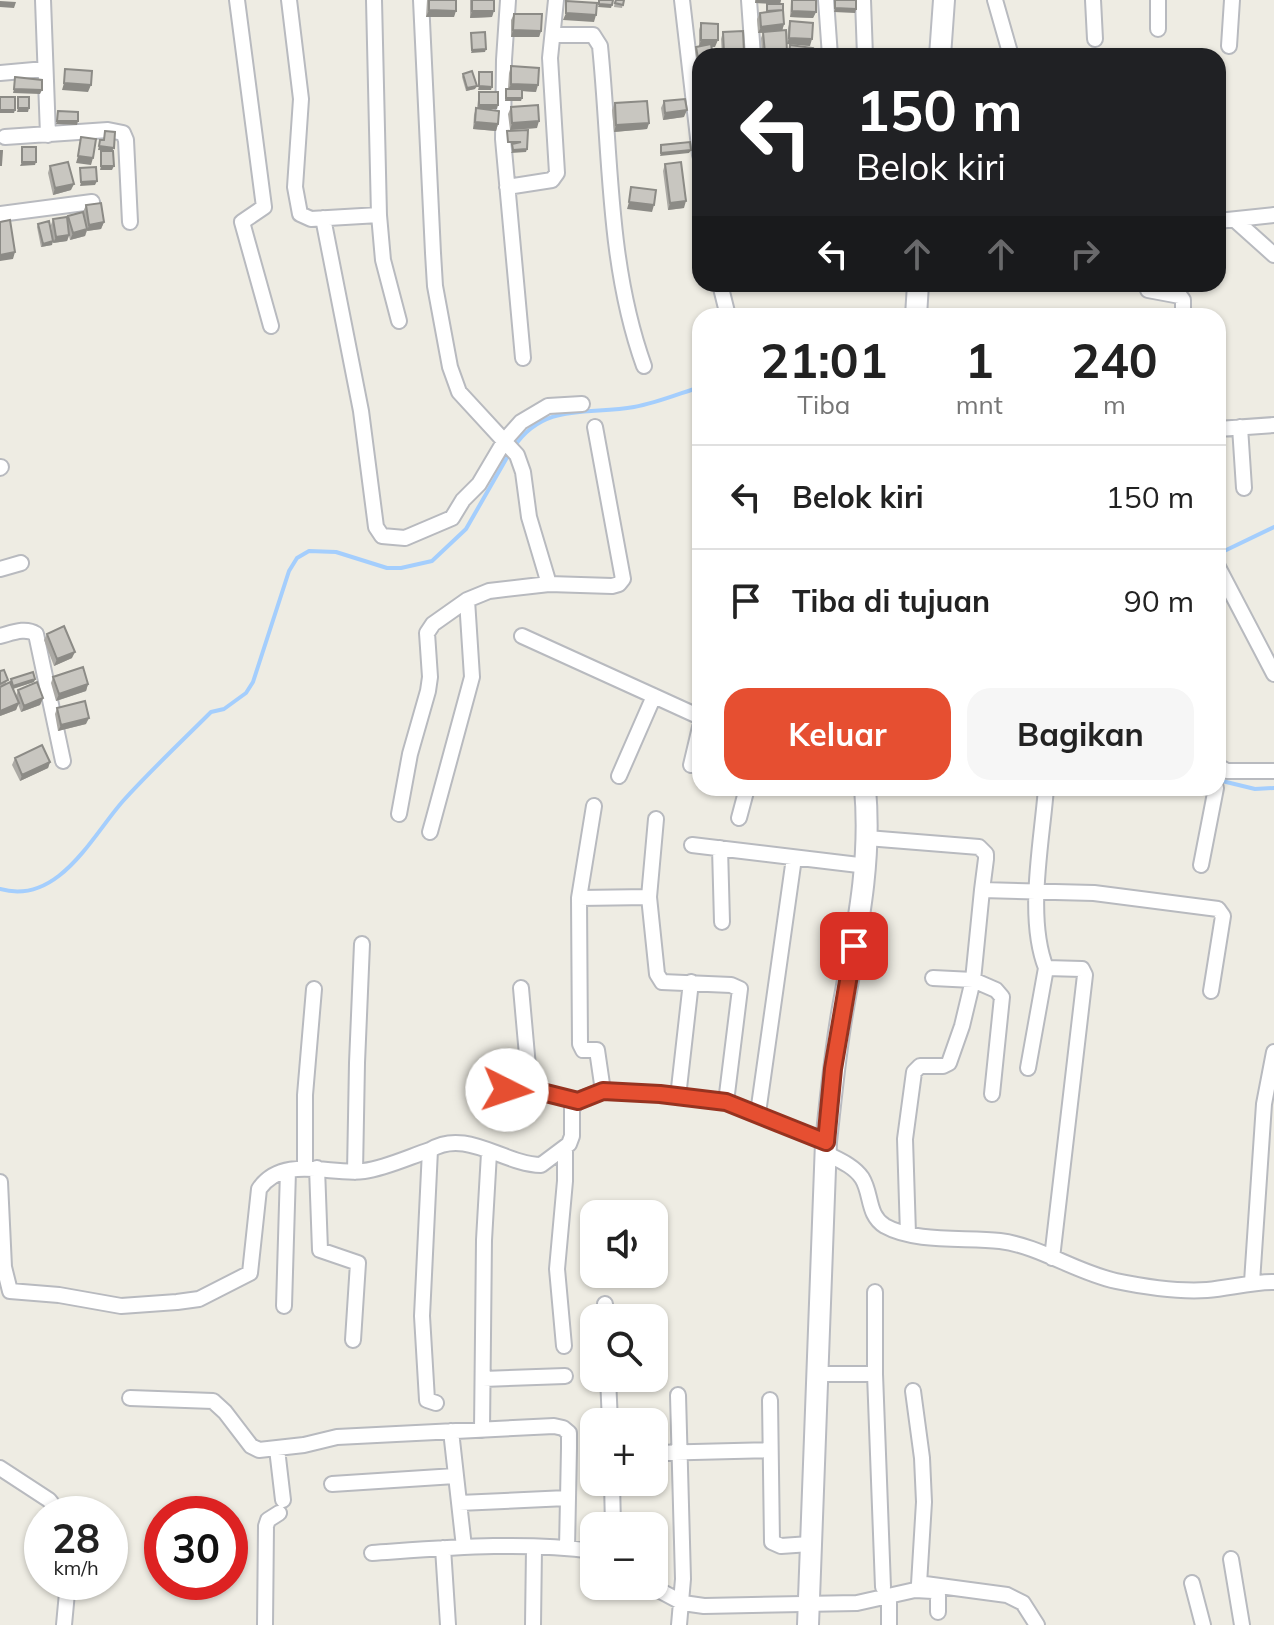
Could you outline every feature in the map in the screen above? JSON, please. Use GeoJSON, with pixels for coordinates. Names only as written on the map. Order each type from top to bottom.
{"type":"FeatureCollection","features":[{"type":"Feature","properties":{"kind":"street"},"geometry":{"type":"LineString","coordinates":[[43,0],[48,135]]}},
{"type":"Feature","properties":{"kind":"street"},"geometry":{"type":"LineString","coordinates":[[237,0],[264,207],[242,222],[271,326]]}},
{"type":"Feature","properties":{"kind":"street"},"geometry":{"type":"LineString","coordinates":[[289,0],[301,99],[295,187],[298,208],[306,219],[379,215]]}},
{"type":"Feature","properties":{"kind":"street"},"geometry":{"type":"LineString","coordinates":[[374,0],[379,215],[383,260],[399,321]]}},
{"type":"Feature","properties":{"kind":"street"},"geometry":{"type":"LineString","coordinates":[[421,0],[435,286],[450,367],[459,392],[510,446],[523,472],[529,517],[549,584]]}},
{"type":"Feature","properties":{"kind":"street"},"geometry":{"type":"LineString","coordinates":[[508,0],[503,139],[523,358]]}},
{"type":"Feature","properties":{"kind":"street"},"geometry":{"type":"LineString","coordinates":[[507,187],[556,178],[550,58],[556,0]]}},
{"type":"Feature","properties":{"kind":"street"},"geometry":{"type":"LineString","coordinates":[[682,0],[692,86]]}},
{"type":"Feature","properties":{"kind":"street"},"geometry":{"type":"LineString","coordinates":[[749,0],[752,48]]}},
{"type":"Feature","properties":{"kind":"street"},"geometry":{"type":"LineString","coordinates":[[826,0],[829,48]]}},
{"type":"Feature","properties":{"kind":"street"},"geometry":{"type":"LineString","coordinates":[[863,0],[865,48]]}},
{"type":"Feature","properties":{"kind":"street"},"geometry":{"type":"LineString","coordinates":[[941,48],[944,0]]}},
{"type":"Feature","properties":{"kind":"street"},"geometry":{"type":"LineString","coordinates":[[995,0],[1009,48]]}},
{"type":"Feature","properties":{"kind":"street"},"geometry":{"type":"LineString","coordinates":[[1093,0],[1095,39]]}},
{"type":"Feature","properties":{"kind":"street"},"geometry":{"type":"LineString","coordinates":[[1158,0],[1158,29]]}},
{"type":"Feature","properties":{"kind":"street"},"geometry":{"type":"LineString","coordinates":[[1229,46],[1232,0]]}},
{"type":"Feature","properties":{"kind":"street"},"geometry":{"type":"LineString","coordinates":[[554,35],[593,35],[600,46],[612,212],[632,332],[644,366]]}},
{"type":"Feature","properties":{"kind":"street"},"geometry":{"type":"LineString","coordinates":[[0,73],[45,69]]}},
{"type":"Feature","properties":{"kind":"street"},"geometry":{"type":"LineString","coordinates":[[5,137],[108,130],[123,133],[126,140],[130,222]]}},
{"type":"Feature","properties":{"kind":"street"},"geometry":{"type":"LineString","coordinates":[[0,214],[92,202]]}},
{"type":"Feature","properties":{"kind":"street"},"geometry":{"type":"LineString","coordinates":[[1226,221],[1274,215]]}},
{"type":"Feature","properties":{"kind":"street"},"geometry":{"type":"LineString","coordinates":[[323,218],[361,411],[376,527],[387,538],[405,538],[452,518],[463,500],[510,446],[521,422],[538,410],[563,404],[582,404]]}},
{"type":"Feature","properties":{"kind":"street"},"geometry":{"type":"LineString","coordinates":[[1235,220],[1274,255]]}},
{"type":"Feature","properties":{"kind":"street"},"geometry":{"type":"LineString","coordinates":[[1152,292],[1180,296],[1183,308]]}},
{"type":"Feature","properties":{"kind":"street"},"geometry":{"type":"LineString","coordinates":[[1226,428],[1274,425]]}},
{"type":"Feature","properties":{"kind":"street"},"geometry":{"type":"LineString","coordinates":[[399,814],[410,754],[428,691],[427,633],[433,624],[467,600],[489,591],[549,584],[617,586],[623,579],[595,427]]}},
{"type":"Feature","properties":{"kind":"street"},"geometry":{"type":"LineString","coordinates":[[1240,427],[1244,488]]}},
{"type":"Feature","properties":{"kind":"street"},"geometry":{"type":"LineString","coordinates":[[0,569],[21,563]]}},
{"type":"Feature","properties":{"kind":"street"},"geometry":{"type":"LineString","coordinates":[[1226,582],[1274,674]]}},
{"type":"Feature","properties":{"kind":"street"},"geometry":{"type":"LineString","coordinates":[[430,832],[472,677],[467,600]]}},
{"type":"Feature","properties":{"kind":"street"},"geometry":{"type":"LineString","coordinates":[[0,636],[21,630],[36,634],[63,761]]}},
{"type":"Feature","properties":{"kind":"street"},"geometry":{"type":"LineString","coordinates":[[522,636],[692,713]]}},
{"type":"Feature","properties":{"kind":"street"},"geometry":{"type":"LineString","coordinates":[[619,776],[654,696]]}},
{"type":"Feature","properties":{"kind":"street"},"geometry":{"type":"LineString","coordinates":[[691,765],[692,761]]}},
{"type":"Feature","properties":{"kind":"street"},"geometry":{"type":"LineString","coordinates":[[1226,771],[1272,768]]}},
{"type":"Feature","properties":{"kind":"street"},"geometry":{"type":"LineString","coordinates":[[739,818],[745,796]]}},
{"type":"Feature","properties":{"kind":"street"},"geometry":{"type":"LineString","coordinates":[[808,1625],[826,1148],[833,1069],[867,866],[865,796]]}},
{"type":"Feature","properties":{"kind":"street"},"geometry":{"type":"LineString","coordinates":[[1028,1068],[1046,968],[1041,955],[1037,891],[1045,796]]}},
{"type":"Feature","properties":{"kind":"street"},"geometry":{"type":"LineString","coordinates":[[1201,865],[1214,796]]}},
{"type":"Feature","properties":{"kind":"street"},"geometry":{"type":"LineString","coordinates":[[594,806],[579,898],[580,1044],[583,1050],[597,1050],[603,1091]]}},
{"type":"Feature","properties":{"kind":"street"},"geometry":{"type":"LineString","coordinates":[[656,819],[649,897],[657,974],[665,983],[731,985],[740,989],[726,1102]]}},
{"type":"Feature","properties":{"kind":"street"},"geometry":{"type":"LineString","coordinates":[[867,838],[979,847],[986,854],[973,980],[962,1026],[949,1063],[920,1066],[914,1072],[904,1148],[908,1234]]}},
{"type":"Feature","properties":{"kind":"street"},"geometry":{"type":"LineString","coordinates":[[692,845],[867,866]]}},
{"type":"Feature","properties":{"kind":"street"},"geometry":{"type":"LineString","coordinates":[[720,848],[722,922]]}},
{"type":"Feature","properties":{"kind":"street"},"geometry":{"type":"LineString","coordinates":[[758,1113],[794,858]]}},
{"type":"Feature","properties":{"kind":"street"},"geometry":{"type":"LineString","coordinates":[[982,890],[1094,893],[1218,909],[1223,916],[1211,991]]}},
{"type":"Feature","properties":{"kind":"street"},"geometry":{"type":"LineString","coordinates":[[579,898],[649,897]]}},
{"type":"Feature","properties":{"kind":"street"},"geometry":{"type":"LineString","coordinates":[[355,1172],[362,944]]}},
{"type":"Feature","properties":{"kind":"street"},"geometry":{"type":"LineString","coordinates":[[1046,968],[1082,969],[1085,975],[1052,1258]]}},
{"type":"Feature","properties":{"kind":"street"},"geometry":{"type":"LineString","coordinates":[[933,978],[973,980],[996,990],[1002,997],[992,1094]]}},
{"type":"Feature","properties":{"kind":"street"},"geometry":{"type":"LineString","coordinates":[[678,1097],[691,982]]}},
{"type":"Feature","properties":{"kind":"street"},"geometry":{"type":"LineString","coordinates":[[521,988],[530,1089]]}},
{"type":"Feature","properties":{"kind":"street"},"geometry":{"type":"LineString","coordinates":[[314,989],[305,1095],[320,1250],[358,1263],[353,1340]]}},
{"type":"Feature","properties":{"kind":"street"},"geometry":{"type":"LineString","coordinates":[[1252,1282],[1264,1104],[1274,1052]]}},
{"type":"Feature","properties":{"kind":"street"},"geometry":{"type":"LineString","coordinates":[[507,1090],[530,1089],[578,1101]]}},
{"type":"Feature","properties":{"kind":"street"},"geometry":{"type":"LineString","coordinates":[[0,1182],[5,1291],[59,1295],[121,1306],[199,1299],[250,1273],[259,1189],[265,1181],[288,1171],[311,1168],[367,1171],[439,1145],[457,1142],[479,1147],[489,1153],[543,1164],[565,1148],[572,1136],[572,1108],[578,1101],[603,1091],[726,1102],[758,1113],[826,1148],[854,1169],[861,1176],[872,1212],[878,1221],[908,1234],[1002,1241],[1031,1249],[1076,1270],[1163,1289],[1207,1290],[1252,1282],[1274,1282]]}},
{"type":"Feature","properties":{"kind":"street"},"geometry":{"type":"LineString","coordinates":[[564,1346],[557,1269],[565,1148]]}},
{"type":"Feature","properties":{"kind":"street"},"geometry":{"type":"LineString","coordinates":[[430,1150],[423,1334],[427,1400],[436,1403]]}},
{"type":"Feature","properties":{"kind":"street"},"geometry":{"type":"LineString","coordinates":[[482,1430],[484,1240],[489,1153]]}},
{"type":"Feature","properties":{"kind":"street"},"geometry":{"type":"LineString","coordinates":[[284,1306],[288,1171]]}},
{"type":"Feature","properties":{"kind":"street"},"geometry":{"type":"LineString","coordinates":[[875,1292],[875,1374],[889,1625]]}},
{"type":"Feature","properties":{"kind":"street"},"geometry":{"type":"LineString","coordinates":[[818,1374],[875,1374]]}},
{"type":"Feature","properties":{"kind":"street"},"geometry":{"type":"LineString","coordinates":[[483,1379],[565,1376]]}},
{"type":"Feature","properties":{"kind":"street"},"geometry":{"type":"LineString","coordinates":[[913,1391],[923,1488],[919,1584]]}},
{"type":"Feature","properties":{"kind":"street"},"geometry":{"type":"LineString","coordinates":[[678,1395],[683,1603],[679,1625]]}},
{"type":"Feature","properties":{"kind":"street"},"geometry":{"type":"LineString","coordinates":[[130,1398],[213,1401],[251,1446],[268,1450],[337,1437],[563,1428],[569,1433],[567,1548]]}},
{"type":"Feature","properties":{"kind":"street"},"geometry":{"type":"LineString","coordinates":[[770,1400],[772,1542],[781,1546],[810,1544]]}},
{"type":"Feature","properties":{"kind":"street"},"geometry":{"type":"LineString","coordinates":[[451,1431],[464,1547]]}},
{"type":"Feature","properties":{"kind":"street"},"geometry":{"type":"LineString","coordinates":[[265,1625],[266,1526],[281,1506],[268,1450]]}},
{"type":"Feature","properties":{"kind":"street"},"geometry":{"type":"LineString","coordinates":[[668,1453],[770,1450]]}},
{"type":"Feature","properties":{"kind":"street"},"geometry":{"type":"LineString","coordinates":[[0,1468],[43,1496]]}},
{"type":"Feature","properties":{"kind":"street"},"geometry":{"type":"LineString","coordinates":[[332,1484],[455,1476]]}},
{"type":"Feature","properties":{"kind":"street"},"geometry":{"type":"LineString","coordinates":[[459,1503],[567,1498]]}},
{"type":"Feature","properties":{"kind":"street"},"geometry":{"type":"LineString","coordinates":[[372,1553],[464,1547],[580,1549]]}},
{"type":"Feature","properties":{"kind":"street"},"geometry":{"type":"LineString","coordinates":[[443,1548],[448,1625]]}},
{"type":"Feature","properties":{"kind":"street"},"geometry":{"type":"LineString","coordinates":[[533,1625],[534,1548]]}},
{"type":"Feature","properties":{"kind":"street"},"geometry":{"type":"LineString","coordinates":[[1231,1559],[1242,1625]]}},
{"type":"Feature","properties":{"kind":"street"},"geometry":{"type":"LineString","coordinates":[[1192,1583],[1203,1625]]}},
{"type":"Feature","properties":{"kind":"street"},"geometry":{"type":"LineString","coordinates":[[668,1595],[683,1603],[704,1606],[857,1603],[919,1584],[1007,1595],[1023,1603],[1037,1625]]}},
{"type":"Feature","properties":{"kind":"street"},"geometry":{"type":"LineString","coordinates":[[886,1592],[933,1591],[938,1595],[938,1612]]}},
{"type":"Feature","properties":{"kind":"street"},"geometry":{"type":"LineString","coordinates":[[64,1625],[66,1600]]}},
{"type":"Feature","properties":{"kind":"building"},"geometry":{"type":"Polygon","coordinates":[[[429,0],[456,0],[456,11],[429,10],[429,0]]]}},
{"type":"Feature","properties":{"kind":"building"},"geometry":{"type":"Polygon","coordinates":[[[472,0],[494,0],[494,11],[472,11],[472,0]]]}},
{"type":"Feature","properties":{"kind":"building"},"geometry":{"type":"Polygon","coordinates":[[[599,0],[613,0],[612,5],[599,4],[599,0]]]}},
{"type":"Feature","properties":{"kind":"building"},"geometry":{"type":"Polygon","coordinates":[[[792,0],[816,0],[816,12],[792,11],[792,0]]]}},
{"type":"Feature","properties":{"kind":"building"},"geometry":{"type":"Polygon","coordinates":[[[835,0],[856,0],[856,9],[835,8],[835,0]]]}},
{"type":"Feature","properties":{"kind":"building"},"geometry":{"type":"Polygon","coordinates":[[[566,1],[597,3],[596,15],[566,13],[566,1]]]}},
{"type":"Feature","properties":{"kind":"building"},"geometry":{"type":"Polygon","coordinates":[[[767,4],[783,4],[783,10],[767,11],[767,4]]]}},
{"type":"Feature","properties":{"kind":"building"},"geometry":{"type":"Polygon","coordinates":[[[783,10],[784,24],[761,27],[760,13],[783,10]]]}},
{"type":"Feature","properties":{"kind":"building"},"geometry":{"type":"Polygon","coordinates":[[[514,14],[542,14],[541,31],[513,30],[514,14]]]}},
{"type":"Feature","properties":{"kind":"building"},"geometry":{"type":"Polygon","coordinates":[[[790,21],[813,23],[812,39],[789,38],[790,21]]]}},
{"type":"Feature","properties":{"kind":"building"},"geometry":{"type":"Polygon","coordinates":[[[701,23],[718,24],[718,40],[701,40],[701,23]]]}},
{"type":"Feature","properties":{"kind":"building"},"geometry":{"type":"Polygon","coordinates":[[[786,30],[787,48],[765,48],[763,32],[786,30]]]}},
{"type":"Feature","properties":{"kind":"building"},"geometry":{"type":"Polygon","coordinates":[[[743,31],[744,48],[724,48],[723,32],[743,31]]]}},
{"type":"Feature","properties":{"kind":"building"},"geometry":{"type":"Polygon","coordinates":[[[485,32],[486,49],[472,50],[471,33],[485,32]]]}},
{"type":"Feature","properties":{"kind":"building"},"geometry":{"type":"Polygon","coordinates":[[[511,66],[539,68],[538,85],[511,84],[511,66]]]}},
{"type":"Feature","properties":{"kind":"building"},"geometry":{"type":"Polygon","coordinates":[[[65,69],[92,71],[91,85],[64,83],[65,69]]]}},
{"type":"Feature","properties":{"kind":"building"},"geometry":{"type":"Polygon","coordinates":[[[472,71],[477,86],[467,88],[463,74],[472,71]]]}},
{"type":"Feature","properties":{"kind":"building"},"geometry":{"type":"Polygon","coordinates":[[[479,72],[492,72],[492,87],[479,86],[479,72]]]}},
{"type":"Feature","properties":{"kind":"building"},"geometry":{"type":"Polygon","coordinates":[[[15,77],[42,80],[42,90],[14,89],[15,77]]]}},
{"type":"Feature","properties":{"kind":"building"},"geometry":{"type":"Polygon","coordinates":[[[506,89],[522,89],[522,98],[506,98],[506,89]]]}},
{"type":"Feature","properties":{"kind":"building"},"geometry":{"type":"Polygon","coordinates":[[[479,92],[498,92],[498,105],[479,105],[479,92]]]}},
{"type":"Feature","properties":{"kind":"building"},"geometry":{"type":"Polygon","coordinates":[[[0,97],[15,97],[15,110],[0,110],[0,97]]]}},
{"type":"Feature","properties":{"kind":"building"},"geometry":{"type":"Polygon","coordinates":[[[18,97],[29,97],[29,108],[18,108],[18,97]]]}},
{"type":"Feature","properties":{"kind":"building"},"geometry":{"type":"Polygon","coordinates":[[[685,99],[687,110],[665,113],[664,101],[685,99]]]}},
{"type":"Feature","properties":{"kind":"building"},"geometry":{"type":"Polygon","coordinates":[[[647,101],[649,123],[616,125],[615,103],[647,101]]]}},
{"type":"Feature","properties":{"kind":"building"},"geometry":{"type":"Polygon","coordinates":[[[538,105],[539,121],[512,123],[511,107],[538,105]]]}},
{"type":"Feature","properties":{"kind":"building"},"geometry":{"type":"Polygon","coordinates":[[[476,108],[499,111],[498,124],[475,122],[476,108]]]}},
{"type":"Feature","properties":{"kind":"building"},"geometry":{"type":"Polygon","coordinates":[[[58,111],[78,112],[78,121],[57,121],[58,111]]]}},
{"type":"Feature","properties":{"kind":"building"},"geometry":{"type":"Polygon","coordinates":[[[528,130],[527,149],[513,150],[512,144],[521,142],[508,142],[507,131],[528,130]]]}},
{"type":"Feature","properties":{"kind":"building"},"geometry":{"type":"Polygon","coordinates":[[[105,131],[115,132],[114,148],[99,146],[100,140],[104,140],[105,131]]]}},
{"type":"Feature","properties":{"kind":"building"},"geometry":{"type":"Polygon","coordinates":[[[81,137],[96,139],[93,158],[78,156],[81,137]]]}},
{"type":"Feature","properties":{"kind":"building"},"geometry":{"type":"Polygon","coordinates":[[[690,142],[691,150],[661,153],[661,145],[690,142]]]}},
{"type":"Feature","properties":{"kind":"building"},"geometry":{"type":"Polygon","coordinates":[[[22,147],[36,147],[36,162],[22,162],[22,147]]]}},
{"type":"Feature","properties":{"kind":"building"},"geometry":{"type":"Polygon","coordinates":[[[101,151],[113,151],[114,166],[101,166],[101,151]]]}},
{"type":"Feature","properties":{"kind":"building"},"geometry":{"type":"Polygon","coordinates":[[[68,162],[74,184],[55,188],[50,166],[68,162]]]}},
{"type":"Feature","properties":{"kind":"building"},"geometry":{"type":"Polygon","coordinates":[[[681,162],[686,201],[670,203],[665,164],[681,162]]]}},
{"type":"Feature","properties":{"kind":"building"},"geometry":{"type":"Polygon","coordinates":[[[96,167],[97,181],[81,182],[80,168],[96,167]]]}},
{"type":"Feature","properties":{"kind":"building"},"geometry":{"type":"Polygon","coordinates":[[[631,187],[656,190],[654,205],[629,202],[631,187]]]}},
{"type":"Feature","properties":{"kind":"building"},"geometry":{"type":"Polygon","coordinates":[[[101,203],[104,222],[89,225],[86,205],[101,203]]]}},
{"type":"Feature","properties":{"kind":"building"},"geometry":{"type":"Polygon","coordinates":[[[83,212],[87,229],[73,233],[68,216],[83,212]]]}},
{"type":"Feature","properties":{"kind":"building"},"geometry":{"type":"Polygon","coordinates":[[[67,217],[69,235],[56,237],[53,219],[67,217]]]}},
{"type":"Feature","properties":{"kind":"building"},"geometry":{"type":"Polygon","coordinates":[[[10,220],[15,252],[0,255],[0,222],[10,220]]]}},
{"type":"Feature","properties":{"kind":"building"},"geometry":{"type":"Polygon","coordinates":[[[49,221],[53,241],[43,244],[38,224],[49,221]]]}},
{"type":"Feature","properties":{"kind":"building"},"geometry":{"type":"Polygon","coordinates":[[[64,626],[75,652],[57,659],[47,634],[64,626]]]}},
{"type":"Feature","properties":{"kind":"building"},"geometry":{"type":"Polygon","coordinates":[[[83,667],[88,684],[59,694],[53,677],[83,667]]]}},
{"type":"Feature","properties":{"kind":"building"},"geometry":{"type":"Polygon","coordinates":[[[4,670],[8,680],[0,684],[0,671],[4,670]]]}},
{"type":"Feature","properties":{"kind":"building"},"geometry":{"type":"Polygon","coordinates":[[[33,672],[35,679],[13,686],[11,679],[33,672]]]}},
{"type":"Feature","properties":{"kind":"building"},"geometry":{"type":"Polygon","coordinates":[[[10,682],[19,703],[0,711],[0,687],[10,682]]]}},
{"type":"Feature","properties":{"kind":"building"},"geometry":{"type":"Polygon","coordinates":[[[37,682],[43,698],[24,706],[18,690],[37,682]]]}},
{"type":"Feature","properties":{"kind":"building"},"geometry":{"type":"Polygon","coordinates":[[[85,701],[89,718],[61,725],[57,708],[85,701]]]}},
{"type":"Feature","properties":{"kind":"building"},"geometry":{"type":"Polygon","coordinates":[[[42,745],[50,762],[22,775],[15,758],[42,745]]]}},
{"type":"Feature","properties":{"kind":"waterway"},"geometry":{"type":"LineString","coordinates":[[514,447],[526,433],[553,417],[643,405],[692,390]]}},
{"type":"Feature","properties":{"kind":"waterway"},"geometry":{"type":"LineString","coordinates":[[0,889],[21,892],[56,878],[86,849],[134,789],[211,712],[224,709],[246,693],[253,682],[289,571],[297,558],[309,551],[336,552],[387,568],[432,561],[466,529],[509,454]]}},
{"type":"Feature","properties":{"kind":"waterway"},"geometry":{"type":"LineString","coordinates":[[1226,550],[1274,527]]}},
{"type":"Feature","properties":{"kind":"waterway"},"geometry":{"type":"LineString","coordinates":[[1226,782],[1255,789],[1274,788]]}},
{"type":"Feature","properties":{"kind":"route"},"geometry":{"type":"LineString","coordinates":[[507,1090],[530,1089],[578,1101],[603,1091],[726,1102],[826,1142],[833,1069],[854,946]]}}]}
